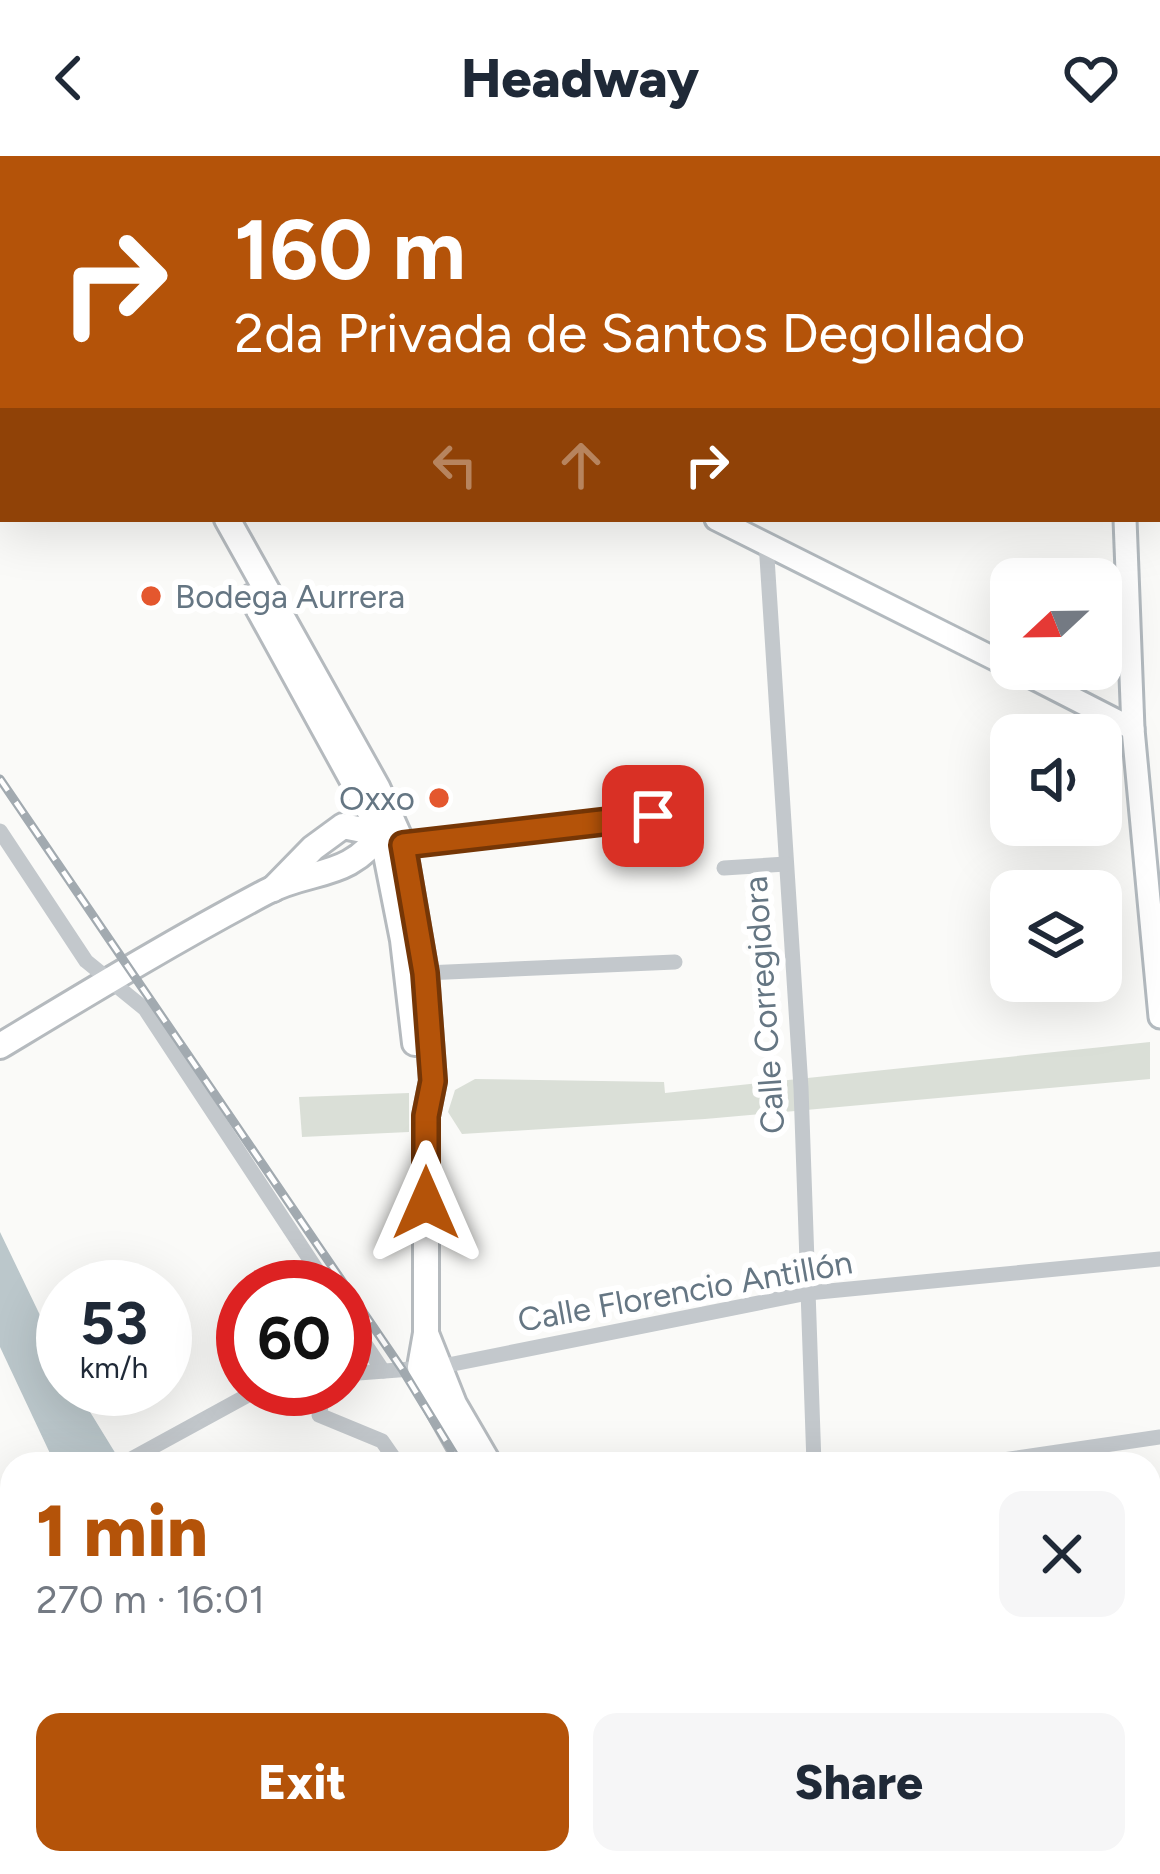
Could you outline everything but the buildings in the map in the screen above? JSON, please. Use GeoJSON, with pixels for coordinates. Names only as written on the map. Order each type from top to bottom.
{"type":"FeatureCollection","features":[{"type":"Feature","properties":{"kind":"main road"},"geometry":{"type":"LineString","coordinates":[[211,522],[358,790],[394,834],[394,889],[426,1116],[427,1390],[463,1452]]}},
{"type":"Feature","properties":{"kind":"main road"},"geometry":{"type":"LineString","coordinates":[[229,522],[394,834],[425,973],[433,1081],[426,1116]]}},
{"type":"Feature","properties":{"kind":"main road"},"geometry":{"type":"LineString","coordinates":[[273,889],[326,836],[344,826],[358,790]]}},
{"type":"Feature","properties":{"kind":"main road"},"geometry":{"type":"LineString","coordinates":[[344,826],[394,834]]}},
{"type":"Feature","properties":{"kind":"main road"},"geometry":{"type":"LineString","coordinates":[[0,1046],[273,889],[331,873],[394,834]]}},
{"type":"Feature","properties":{"kind":"main road"},"geometry":{"type":"LineString","coordinates":[[331,873],[364,873],[394,889]]}},
{"type":"Feature","properties":{"kind":"main road"},"geometry":{"type":"LineString","coordinates":[[429,1367],[481,1452]]}},
{"type":"Feature","properties":{"kind":"street"},"geometry":{"type":"LineString","coordinates":[[723,522],[990,656]]}},
{"type":"Feature","properties":{"kind":"street"},"geometry":{"type":"LineString","coordinates":[[1125,522],[1133,729],[1160,1017]]}},
{"type":"Feature","properties":{"kind":"street","name":"Calle Corregidora"},"geometry":{"type":"LineString","coordinates":[[766,542],[801,1088],[814,1452]]}},
{"type":"Feature","properties":{"kind":"street"},"geometry":{"type":"LineString","coordinates":[[1056,690],[1133,729]]}},
{"type":"Feature","properties":{"kind":"street"},"geometry":{"type":"LineString","coordinates":[[394,834],[653,816]]}},
{"type":"Feature","properties":{"kind":"street"},"geometry":{"type":"LineString","coordinates":[[0,831],[86,961],[145,1009],[310,1260]]}},
{"type":"Feature","properties":{"kind":"street"},"geometry":{"type":"LineString","coordinates":[[724,868],[786,864]]}},
{"type":"Feature","properties":{"kind":"street"},"geometry":{"type":"LineString","coordinates":[[425,973],[675,962]]}},
{"type":"Feature","properties":{"kind":"street","name":"Calle Florencio Antillón"},"geometry":{"type":"LineString","coordinates":[[372,1372],[429,1367],[808,1294],[1160,1259]]}},
{"type":"Feature","properties":{"kind":"street"},"geometry":{"type":"LineString","coordinates":[[372,1356],[382,1371]]}},
{"type":"Feature","properties":{"kind":"street"},"geometry":{"type":"LineString","coordinates":[[144,1452],[216,1413]]}},
{"type":"Feature","properties":{"kind":"street"},"geometry":{"type":"LineString","coordinates":[[321,1416],[382,1441],[390,1452]]}},
{"type":"Feature","properties":{"kind":"street"},"geometry":{"type":"LineString","coordinates":[[1058,1452],[1160,1437]]}},
{"type":"Feature","properties":{"kind":"shaded area"},"geometry":{"type":"Polygon","coordinates":[[[1150,1042],[1150,1079],[705,1119],[462,1134],[448,1112],[455,1090],[475,1079],[664,1082],[665,1093],[1150,1042]]]}},
{"type":"Feature","properties":{"kind":"shaded area"},"geometry":{"type":"Polygon","coordinates":[[[409,1093],[409,1132],[302,1137],[299,1097],[409,1093]]]}},
{"type":"Feature","properties":{"kind":"shaded area"},"geometry":{"type":"Polygon","coordinates":[[[0,1232],[36,1307],[36,1416],[93,1416],[115,1452],[49,1452],[0,1347],[0,1232]]]}},
{"type":"Feature","properties":{"kind":"railway"},"geometry":{"type":"LineString","coordinates":[[0,779],[402,1369],[453,1452]]}},
{"type":"Feature","properties":{"kind":"place","name":"Bodega Aurrera"},"geometry":{"type":"Point","coordinates":[151,596]}},
{"type":"Feature","properties":{"kind":"place","name":"Oxxo"},"geometry":{"type":"Point","coordinates":[439,798]}},
{"type":"Feature","properties":{"kind":"route"},"geometry":{"type":"LineString","coordinates":[[426,1203],[426,1116],[433,1081],[425,973],[403,845],[653,816]]}}]}
